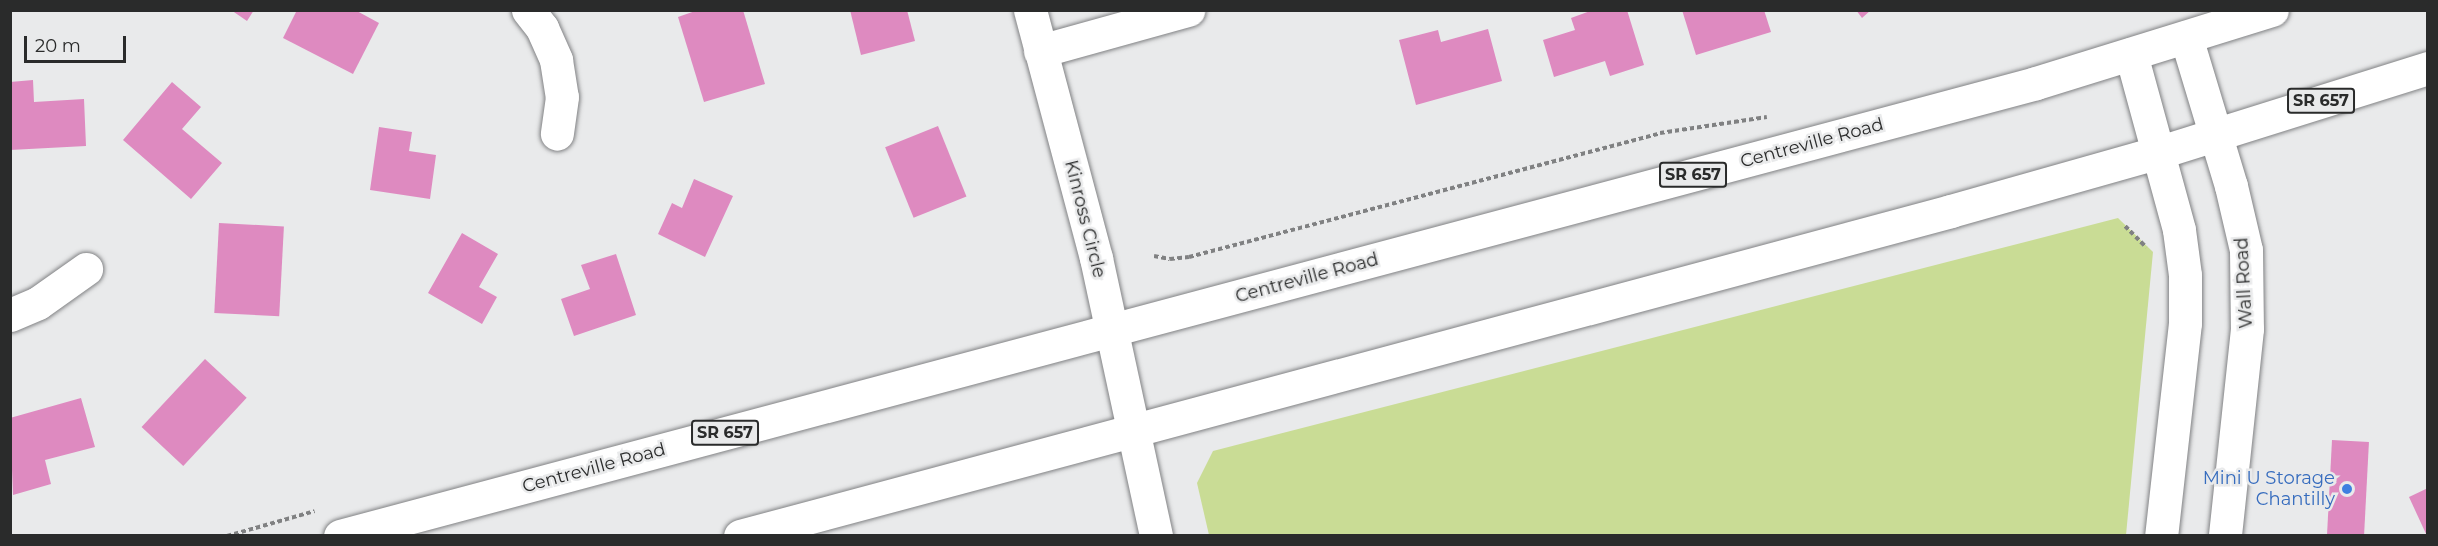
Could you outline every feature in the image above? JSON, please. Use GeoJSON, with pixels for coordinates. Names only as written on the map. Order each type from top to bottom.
{"type":"FeatureCollection","features":[{"type":"Feature","properties":{"kind":"main road"},"geometry":{"type":"LineString","coordinates":[[528,10],[542,28],[556,60],[562,97],[557,134]]}},
{"type":"Feature","properties":{"kind":"main road","name":"Kinross Circle"},"geometry":{"type":"LineString","coordinates":[[1029,10],[1096,258],[1156,536]]}},
{"type":"Feature","properties":{"kind":"main road"},"geometry":{"type":"LineString","coordinates":[[1040,51],[1188,10]]}},
{"type":"Feature","properties":{"kind":"main road","name":"Centreville Road"},"geometry":{"type":"LineString","coordinates":[[340,536],[2036,83],[2272,10]]}},
{"type":"Feature","properties":{"kind":"main road","name":"Wall Road"},"geometry":{"type":"LineString","coordinates":[[2186,37],[2241,224],[2246,250],[2249,303],[2225,536]]}},
{"type":"Feature","properties":{"kind":"main road"},"geometry":{"type":"LineString","coordinates":[[2131,54],[2160,152],[2179,230],[2185,299],[2185,323],[2161,536]]}},
{"type":"Feature","properties":{"kind":"main road","name":"SR 657"},"geometry":{"type":"LineString","coordinates":[[740,536],[1780,258],[2160,152],[2427,68]]}},
{"type":"Feature","properties":{"kind":"main road"},"geometry":{"type":"LineString","coordinates":[[10,315],[38,303],[86,269]]}},
{"type":"Feature","properties":{"kind":"path"},"geometry":{"type":"LineString","coordinates":[[1154,256],[1170,259],[1189,257],[1660,133],[1773,116]]}},
{"type":"Feature","properties":{"kind":"path"},"geometry":{"type":"LineString","coordinates":[[2125,226],[2148,251]]}},
{"type":"Feature","properties":{"kind":"green space"},"geometry":{"type":"Polygon","coordinates":[[[2118,218],[2153,252],[2126,535],[1209,535],[1197,483],[1213,451],[2118,218]]]}},
{"type":"Feature","properties":{"kind":"building"},"geometry":{"type":"Polygon","coordinates":[[[231,10],[254,10],[247,21],[231,10]]]}},
{"type":"Feature","properties":{"kind":"building"},"geometry":{"type":"Polygon","coordinates":[[[297,10],[355,10],[379,23],[353,74],[283,38],[297,10]]]}},
{"type":"Feature","properties":{"kind":"building"},"geometry":{"type":"Polygon","coordinates":[[[698,10],[743,10],[765,84],[704,102],[678,17],[698,10]]]}},
{"type":"Feature","properties":{"kind":"building"},"geometry":{"type":"Polygon","coordinates":[[[850,10],[907,10],[915,41],[861,55],[850,10]]]}},
{"type":"Feature","properties":{"kind":"building"},"geometry":{"type":"Polygon","coordinates":[[[1593,10],[1627,10],[1644,65],[1610,76],[1605,61],[1554,77],[1543,40],[1575,30],[1571,18],[1593,10]]]}},
{"type":"Feature","properties":{"kind":"building"},"geometry":{"type":"Polygon","coordinates":[[[1682,10],[1764,10],[1771,32],[1696,55],[1682,10]]]}},
{"type":"Feature","properties":{"kind":"building"},"geometry":{"type":"Polygon","coordinates":[[[1856,10],[1871,10],[1862,18],[1856,10]]]}},
{"type":"Feature","properties":{"kind":"building"},"geometry":{"type":"Polygon","coordinates":[[[1488,29],[1502,81],[1416,105],[1399,40],[1438,30],[1441,42],[1488,29]]]}},
{"type":"Feature","properties":{"kind":"building"},"geometry":{"type":"Polygon","coordinates":[[[33,80],[34,102],[84,99],[86,146],[10,150],[10,82],[33,80]]]}},
{"type":"Feature","properties":{"kind":"building"},"geometry":{"type":"Polygon","coordinates":[[[172,82],[201,107],[182,129],[222,163],[191,199],[123,140],[172,82]]]}},
{"type":"Feature","properties":{"kind":"building"},"geometry":{"type":"Polygon","coordinates":[[[938,126],[966,196],[914,218],[885,147],[938,126]]]}},
{"type":"Feature","properties":{"kind":"building"},"geometry":{"type":"Polygon","coordinates":[[[379,127],[412,132],[409,151],[436,155],[430,199],[370,190],[379,127]]]}},
{"type":"Feature","properties":{"kind":"building"},"geometry":{"type":"Polygon","coordinates":[[[694,179],[733,196],[705,257],[658,234],[672,203],[682,208],[694,179]]]}},
{"type":"Feature","properties":{"kind":"building"},"geometry":{"type":"Polygon","coordinates":[[[219,223],[284,226],[279,316],[214,313],[219,223]]]}},
{"type":"Feature","properties":{"kind":"building"},"geometry":{"type":"Polygon","coordinates":[[[462,233],[498,254],[479,287],[497,297],[482,324],[428,293],[462,233]]]}},
{"type":"Feature","properties":{"kind":"building"},"geometry":{"type":"Polygon","coordinates":[[[616,254],[636,315],[574,336],[561,299],[590,289],[581,265],[616,254]]]}},
{"type":"Feature","properties":{"kind":"building"},"geometry":{"type":"Polygon","coordinates":[[[205,359],[247,398],[183,466],[142,427],[205,359]]]}},
{"type":"Feature","properties":{"kind":"building"},"geometry":{"type":"Polygon","coordinates":[[[81,398],[95,447],[45,460],[51,484],[13,495],[10,418],[81,398]]]}},
{"type":"Feature","properties":{"kind":"building","name":"Mini U Storage Chantilly"},"geometry":{"type":"Polygon","coordinates":[[[2332,440],[2369,442],[2364,536],[2327,536],[2332,440]]]}},
{"type":"Feature","properties":{"kind":"building"},"geometry":{"type":"Polygon","coordinates":[[[2428,488],[2428,536],[2427,536],[2409,497],[2428,488]]]}},
{"type":"Feature","properties":{"kind":"place","name":"Mini U Storage Chantilly"},"geometry":{"type":"Point","coordinates":[2347,489]}}]}
